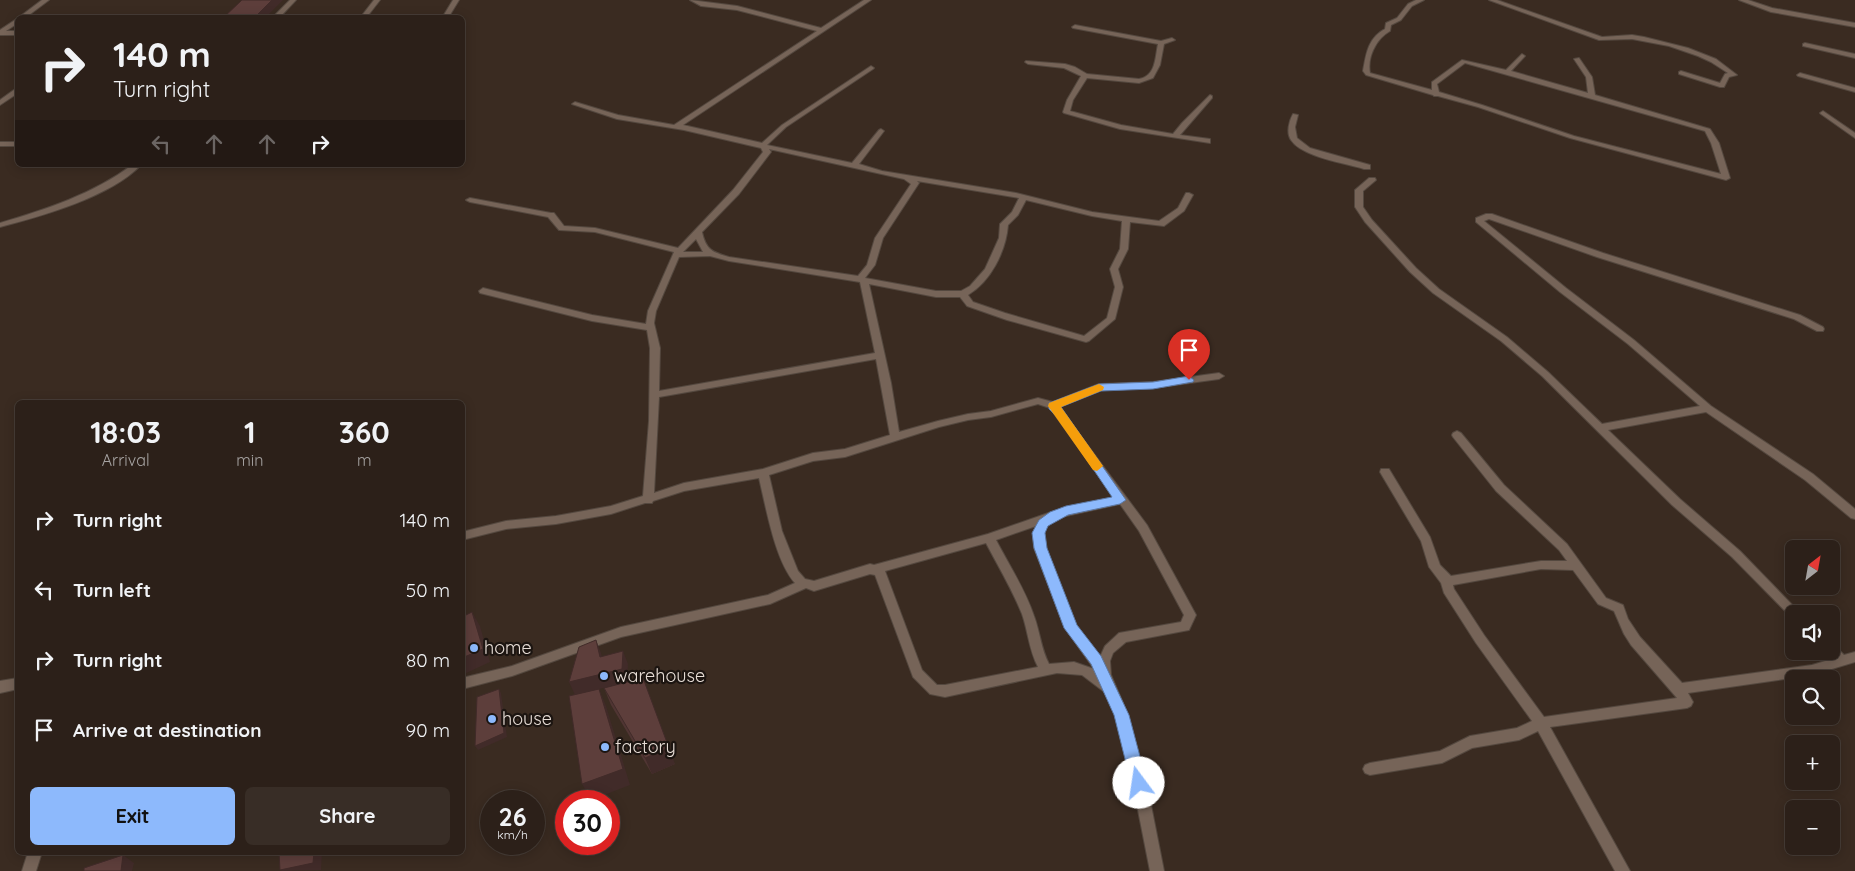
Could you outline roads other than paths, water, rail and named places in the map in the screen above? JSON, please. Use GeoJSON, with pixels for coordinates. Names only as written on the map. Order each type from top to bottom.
{"type":"FeatureCollection","features":[{"type":"Feature","properties":{"kind":"street"},"geometry":{"type":"LineString","coordinates":[[26,15],[46,0]]}},
{"type":"Feature","properties":{"kind":"street"},"geometry":{"type":"LineString","coordinates":[[278,15],[293,0]]}},
{"type":"Feature","properties":{"kind":"street"},"geometry":{"type":"LineString","coordinates":[[365,15],[377,0]]}},
{"type":"Feature","properties":{"kind":"street"},"geometry":{"type":"LineString","coordinates":[[447,15],[456,0]]}},
{"type":"Feature","properties":{"kind":"street"},"geometry":{"type":"LineString","coordinates":[[693,0],[701,4],[737,8],[821,30]]}},
{"type":"Feature","properties":{"kind":"street"},"geometry":{"type":"LineString","coordinates":[[682,128],[677,126],[695,112],[749,80],[868,0]]}},
{"type":"Feature","properties":{"kind":"street"},"geometry":{"type":"LineString","coordinates":[[1421,0],[1410,5],[1399,19],[1388,24],[1386,26],[1388,30],[1382,32],[1370,46],[1367,54],[1366,71],[1368,74],[1436,95],[1572,137],[1726,178],[1715,143],[1708,130],[1592,95],[1464,61],[1434,83],[1436,95]]}},
{"type":"Feature","properties":{"kind":"street"},"geometry":{"type":"LineString","coordinates":[[1492,0],[1601,39],[1618,40],[1632,37],[1679,48],[1723,65],[1734,75],[1727,75],[1722,86],[1681,73]]}},
{"type":"Feature","properties":{"kind":"street"},"geometry":{"type":"LineString","coordinates":[[1742,0],[1771,10],[1855,25]]}},
{"type":"Feature","properties":{"kind":"street"},"geometry":{"type":"LineString","coordinates":[[0,33],[15,22]]}},
{"type":"Feature","properties":{"kind":"street"},"geometry":{"type":"LineString","coordinates":[[1075,27],[1161,43],[1172,40]]}},
{"type":"Feature","properties":{"kind":"street"},"geometry":{"type":"LineString","coordinates":[[0,33],[15,33]]}},
{"type":"Feature","properties":{"kind":"street"},"geometry":{"type":"LineString","coordinates":[[1057,56],[1085,76],[1144,81],[1151,78],[1155,70],[1161,43]]}},
{"type":"Feature","properties":{"kind":"street"},"geometry":{"type":"LineString","coordinates":[[1805,45],[1855,56]]}},
{"type":"Feature","properties":{"kind":"street"},"geometry":{"type":"LineString","coordinates":[[1507,72],[1522,56]]}},
{"type":"Feature","properties":{"kind":"street"},"geometry":{"type":"LineString","coordinates":[[1577,59],[1589,77],[1592,95]]}},
{"type":"Feature","properties":{"kind":"street"},"geometry":{"type":"LineString","coordinates":[[1028,62],[1070,67]]}},
{"type":"Feature","properties":{"kind":"street"},"geometry":{"type":"LineString","coordinates":[[763,145],[784,126],[872,68]]}},
{"type":"Feature","properties":{"kind":"street"},"geometry":{"type":"LineString","coordinates":[[1800,75],[1855,90]]}},
{"type":"Feature","properties":{"kind":"street"},"geometry":{"type":"LineString","coordinates":[[1085,76],[1070,100],[1066,112],[1120,127],[1207,141]]}},
{"type":"Feature","properties":{"kind":"street"},"geometry":{"type":"LineString","coordinates":[[0,103],[15,91]]}},
{"type":"Feature","properties":{"kind":"street"},"geometry":{"type":"LineString","coordinates":[[1175,136],[1210,97]]}},
{"type":"Feature","properties":{"kind":"street"},"geometry":{"type":"LineString","coordinates":[[576,104],[617,117],[763,145],[854,165],[881,173],[901,174],[935,182],[1016,195],[1126,219],[1161,224],[1181,209],[1189,195]]}},
{"type":"Feature","properties":{"kind":"street"},"geometry":{"type":"LineString","coordinates":[[1823,113],[1855,136]]}},
{"type":"Feature","properties":{"kind":"street"},"geometry":{"type":"LineString","coordinates":[[1295,115],[1292,127],[1294,139],[1307,150],[1367,167]]}},
{"type":"Feature","properties":{"kind":"street"},"geometry":{"type":"LineString","coordinates":[[854,165],[881,131]]}},
{"type":"Feature","properties":{"kind":"street"},"geometry":{"type":"LineString","coordinates":[[0,144],[15,144]]}},
{"type":"Feature","properties":{"kind":"street"},"geometry":{"type":"LineString","coordinates":[[648,500],[655,348],[652,311],[678,253],[736,192],[767,152],[763,145]]}},
{"type":"Feature","properties":{"kind":"street"},"geometry":{"type":"LineString","coordinates":[[0,224],[98,189],[121,178],[135,167]]}},
{"type":"Feature","properties":{"kind":"street"},"geometry":{"type":"LineString","coordinates":[[895,436],[880,355],[862,280],[870,265],[879,238],[915,183],[901,174]]}},
{"type":"Feature","properties":{"kind":"street"},"geometry":{"type":"LineString","coordinates":[[1372,180],[1359,190],[1359,207],[1369,222],[1413,270],[1436,291],[1504,339],[1676,502],[1736,554],[1786,605]]}},
{"type":"Feature","properties":{"kind":"street"},"geometry":{"type":"LineString","coordinates":[[470,200],[551,215],[562,228],[595,230],[678,253],[709,254],[936,294],[963,294],[973,288],[989,270],[1003,238],[1004,224],[1015,213],[1023,198]]}},
{"type":"Feature","properties":{"kind":"street"},"geometry":{"type":"LineString","coordinates":[[1820,329],[1797,317],[1600,255],[1489,216],[1479,220],[1563,290],[1631,342],[1708,408],[1809,477],[1855,515]]}},
{"type":"Feature","properties":{"kind":"street"},"geometry":{"type":"LineString","coordinates":[[1005,316],[1086,339],[1098,330],[1102,323],[1111,319],[1119,287],[1114,270],[1124,249],[1126,219]]}},
{"type":"Feature","properties":{"kind":"street"},"geometry":{"type":"LineString","coordinates":[[698,232],[703,248],[709,254]]}},
{"type":"Feature","properties":{"kind":"street"},"geometry":{"type":"LineString","coordinates":[[483,291],[592,318],[652,328]]}},
{"type":"Feature","properties":{"kind":"street"},"geometry":{"type":"LineString","coordinates":[[963,294],[970,304],[1014,319]]}},
{"type":"Feature","properties":{"kind":"street"},"geometry":{"type":"LineString","coordinates":[[654,395],[880,355]]}},
{"type":"Feature","properties":{"kind":"street"},"geometry":{"type":"LineString","coordinates":[[1053,406],[1099,387],[1153,385],[1219,376]]}},
{"type":"Feature","properties":{"kind":"street"},"geometry":{"type":"LineString","coordinates":[[465,535],[506,525],[556,520],[611,510],[648,500],[684,487],[763,473],[814,458],[845,453],[895,436],[1038,401],[1053,406],[1064,417],[1120,500],[1143,528],[1190,615],[1185,626],[1123,637],[1109,650],[1104,661],[1105,675]]}},
{"type":"Feature","properties":{"kind":"street"},"geometry":{"type":"LineString","coordinates":[[1599,428],[1708,408]]}},
{"type":"Feature","properties":{"kind":"street"},"geometry":{"type":"LineString","coordinates":[[1370,769],[1442,757],[1470,742],[1519,734],[1541,723],[1688,702],[1629,631],[1622,620],[1619,608],[1602,601],[1563,547],[1500,488],[1457,435]]}},
{"type":"Feature","properties":{"kind":"street"},"geometry":{"type":"LineString","coordinates":[[1386,472],[1408,514],[1426,540],[1435,567],[1446,581],[1541,565],[1572,566],[1574,562]]}},
{"type":"Feature","properties":{"kind":"street"},"geometry":{"type":"LineString","coordinates":[[763,473],[777,531],[792,573],[801,582],[814,586],[870,569],[879,571],[917,673],[934,690],[945,691],[1074,666],[1092,672],[1112,692]]}},
{"type":"Feature","properties":{"kind":"street"},"geometry":{"type":"LineString","coordinates":[[1120,500],[1066,510],[1043,523],[1038,533],[1040,548],[1071,628],[1105,675],[1122,715],[1143,800],[1157,871]]}},
{"type":"Feature","properties":{"kind":"street"},"geometry":{"type":"LineString","coordinates":[[874,570],[989,538],[1052,517]]}},
{"type":"Feature","properties":{"kind":"street"},"geometry":{"type":"LineString","coordinates":[[989,538],[1027,614],[1034,636],[1034,648],[1046,670]]}},
{"type":"Feature","properties":{"kind":"street"},"geometry":{"type":"LineString","coordinates":[[1435,567],[1444,576],[1448,590],[1480,639],[1541,723],[1623,871]]}},
{"type":"Feature","properties":{"kind":"street"},"geometry":{"type":"LineString","coordinates":[[465,683],[512,671],[621,632],[770,599],[806,583]]}},
{"type":"Feature","properties":{"kind":"street"},"geometry":{"type":"LineString","coordinates":[[1679,689],[1739,682],[1812,670],[1855,657]]}},
{"type":"Feature","properties":{"kind":"street"},"geometry":{"type":"LineString","coordinates":[[0,687],[15,684]]}},
{"type":"Feature","properties":{"kind":"street"},"geometry":{"type":"LineString","coordinates":[[28,871],[34,855]]}},
{"type":"Feature","properties":{"kind":"place","name":"home"},"geometry":{"type":"Point","coordinates":[474,648]}},
{"type":"Feature","properties":{"kind":"place","name":"warehouse"},"geometry":{"type":"Point","coordinates":[604,676]}},
{"type":"Feature","properties":{"kind":"place","name":"house"},"geometry":{"type":"Point","coordinates":[492,719]}},
{"type":"Feature","properties":{"kind":"place","name":"factory"},"geometry":{"type":"Point","coordinates":[605,747]}}]}
